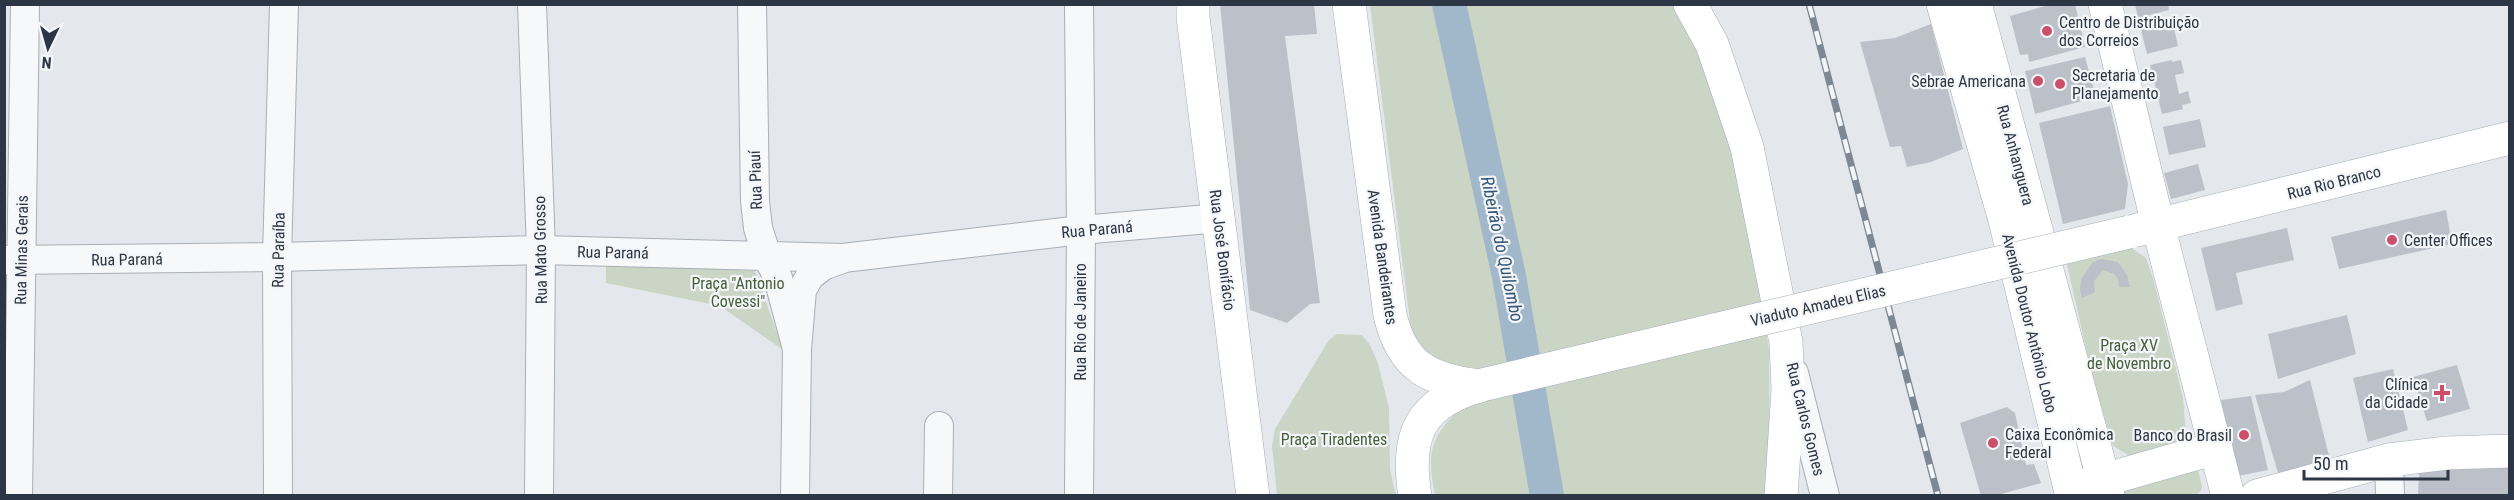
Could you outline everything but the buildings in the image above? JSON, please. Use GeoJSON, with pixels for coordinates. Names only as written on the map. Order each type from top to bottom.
{"type":"FeatureCollection","features":[{"type":"Feature","properties":{"kind":"main road","name":"Avenida Bandeirantes"},"geometry":{"type":"LineString","coordinates":[[1349,4],[1390,315],[1398,343],[1420,369],[1455,383],[1480,385]]}},
{"type":"Feature","properties":{"kind":"main road"},"geometry":{"type":"LineString","coordinates":[[1690,4],[1712,44]]}},
{"type":"Feature","properties":{"kind":"main road"},"geometry":{"type":"LineString","coordinates":[[1699,4],[1748,147],[1786,342],[1788,390],[1781,495]]}},
{"type":"Feature","properties":{"kind":"main road","name":"Rua Anhanguera"},"geometry":{"type":"LineString","coordinates":[[1943,4],[2018,217],[2046,271]]}},
{"type":"Feature","properties":{"kind":"main road","name":"Rua Anhanguera"},"geometry":{"type":"LineString","coordinates":[[1975,4],[2018,217]]}},
{"type":"Feature","properties":{"kind":"main road"},"geometry":{"type":"LineString","coordinates":[[2105,4],[2144,229],[2216,448],[2228,495]]}},
{"type":"Feature","properties":{"kind":"main road","name":"Rua José Bonifácio"},"geometry":{"type":"LineString","coordinates":[[1191,9],[1220,218],[1253,495]]}},
{"type":"Feature","properties":{"kind":"main road","name":"Rua Rio Branco"},"geometry":{"type":"LineString","coordinates":[[2144,229],[2510,138]]}},
{"type":"Feature","properties":{"kind":"main road","name":"Avenida Doutor Antônio Lobo"},"geometry":{"type":"LineString","coordinates":[[2018,217],[2071,493]]}},
{"type":"Feature","properties":{"kind":"main road","name":"Viaduto Amadeu Elias"},"geometry":{"type":"LineString","coordinates":[[1480,385],[2144,229]]}},
{"type":"Feature","properties":{"kind":"main road","name":"Avenida Doutor Antônio Lobo"},"geometry":{"type":"LineString","coordinates":[[2046,271],[2106,488]]}},
{"type":"Feature","properties":{"kind":"main road"},"geometry":{"type":"LineString","coordinates":[[1415,495],[1410,468],[1418,430],[1431,410],[1442,402],[1456,393],[1480,385]]}},
{"type":"Feature","properties":{"kind":"main road"},"geometry":{"type":"LineString","coordinates":[[2071,493],[2106,488],[2216,448]]}},
{"type":"Feature","properties":{"kind":"main road"},"geometry":{"type":"LineString","coordinates":[[2257,495],[2389,460],[2447,453],[2510,451]]}},
{"type":"Feature","properties":{"kind":"street","name":"Rua Minas Gerais"},"geometry":{"type":"LineString","coordinates":[[18,495],[13,260],[25,4]]}},
{"type":"Feature","properties":{"kind":"street","name":"Rua Paraíba"},"geometry":{"type":"LineString","coordinates":[[278,495],[277,257],[284,4]]}},
{"type":"Feature","properties":{"kind":"street","name":"Rua Mato Grosso"},"geometry":{"type":"LineString","coordinates":[[532,4],[541,250],[539,495]]}},
{"type":"Feature","properties":{"kind":"street","name":"Rua Piauí"},"geometry":{"type":"LineString","coordinates":[[752,4],[755,201],[758,228],[766,256],[778,278],[797,349]]}},
{"type":"Feature","properties":{"kind":"street","name":"Rua Rio de Janeiro"},"geometry":{"type":"LineString","coordinates":[[1079,4],[1081,230],[1079,495]]}},
{"type":"Feature","properties":{"kind":"street","name":"Rua Paraná"},"geometry":{"type":"LineString","coordinates":[[13,260],[277,257],[541,250],[843,258],[1081,230],[1220,218]]}},
{"type":"Feature","properties":{"kind":"street","name":"Rua Piauí"},"geometry":{"type":"LineString","coordinates":[[795,495],[797,349],[802,290],[810,276],[824,266],[843,258]]}},
{"type":"Feature","properties":{"kind":"street","name":"Rua Carlos Gomes"},"geometry":{"type":"LineString","coordinates":[[1786,342],[1825,495]]}},
{"type":"Feature","properties":{"kind":"street"},"geometry":{"type":"LineString","coordinates":[[938,495],[939,426]]}},
{"type":"Feature","properties":{"kind":"street"},"geometry":{"type":"LineString","coordinates":[[2389,460],[2390,495]]}},
{"type":"Feature","properties":{"kind":"green space"},"geometry":{"type":"Polygon","coordinates":[[[1370,5],[1677,5],[1725,114],[1755,263],[1769,349],[1770,495],[1435,495],[1431,469],[1433,448],[1441,429],[1459,410],[1433,360],[1420,347],[1411,330],[1370,5]]]}},
{"type":"Feature","properties":{"kind":"green space","name":"Praça XV de Novembro"},"geometry":{"type":"Polygon","coordinates":[[[2127,245],[2146,258],[2153,278],[2183,397],[2186,437],[2173,446],[2130,456],[2113,446],[2092,375],[2066,260],[2127,245]]]}},
{"type":"Feature","properties":{"kind":"green space","name":"Praça \"Antonio Covessi\""},"geometry":{"type":"Polygon","coordinates":[[[606,263],[755,271],[783,350],[720,306],[606,283],[606,263]]]}},
{"type":"Feature","properties":{"kind":"green space","name":"Praça Tiradentes"},"geometry":{"type":"Polygon","coordinates":[[[1337,334],[1362,335],[1370,345],[1378,363],[1389,408],[1390,470],[1396,495],[1277,495],[1272,446],[1275,429],[1329,340],[1337,334]]]}},
{"type":"Feature","properties":{"kind":"green space"},"geometry":{"type":"Polygon","coordinates":[[[2197,466],[2202,486],[2201,491],[2197,494],[2112,496],[2118,488],[2197,466]]]}},
{"type":"Feature","properties":{"kind":"waterway","name":"Ribeirão do Quilombo"},"geometry":{"type":"LineString","coordinates":[[1449,4],[1509,276],[1547,496]]}},
{"type":"Feature","properties":{"kind":"railway"},"geometry":{"type":"LineString","coordinates":[[1809,4],[1938,496]]}},
{"type":"Feature","properties":{"kind":"place","name":"Centro de Distribuição dos Correios"},"geometry":{"type":"Point","coordinates":[2047,31]}},
{"type":"Feature","properties":{"kind":"place","name":"Sebrae Americana"},"geometry":{"type":"Point","coordinates":[2038,81]}},
{"type":"Feature","properties":{"kind":"place","name":"Secretaria de Planejamento"},"geometry":{"type":"Point","coordinates":[2060,84]}},
{"type":"Feature","properties":{"kind":"place","name":"Center Offices"},"geometry":{"type":"Point","coordinates":[2392,240]}},
{"type":"Feature","properties":{"kind":"place","name":"Clínica da Cidade"},"geometry":{"type":"Point","coordinates":[2442,393]}},
{"type":"Feature","properties":{"kind":"place","name":"Banco do Brasil"},"geometry":{"type":"Point","coordinates":[2244,435]}},
{"type":"Feature","properties":{"kind":"place","name":"Caixa Econômica Federal"},"geometry":{"type":"Point","coordinates":[1993,443]}}]}
